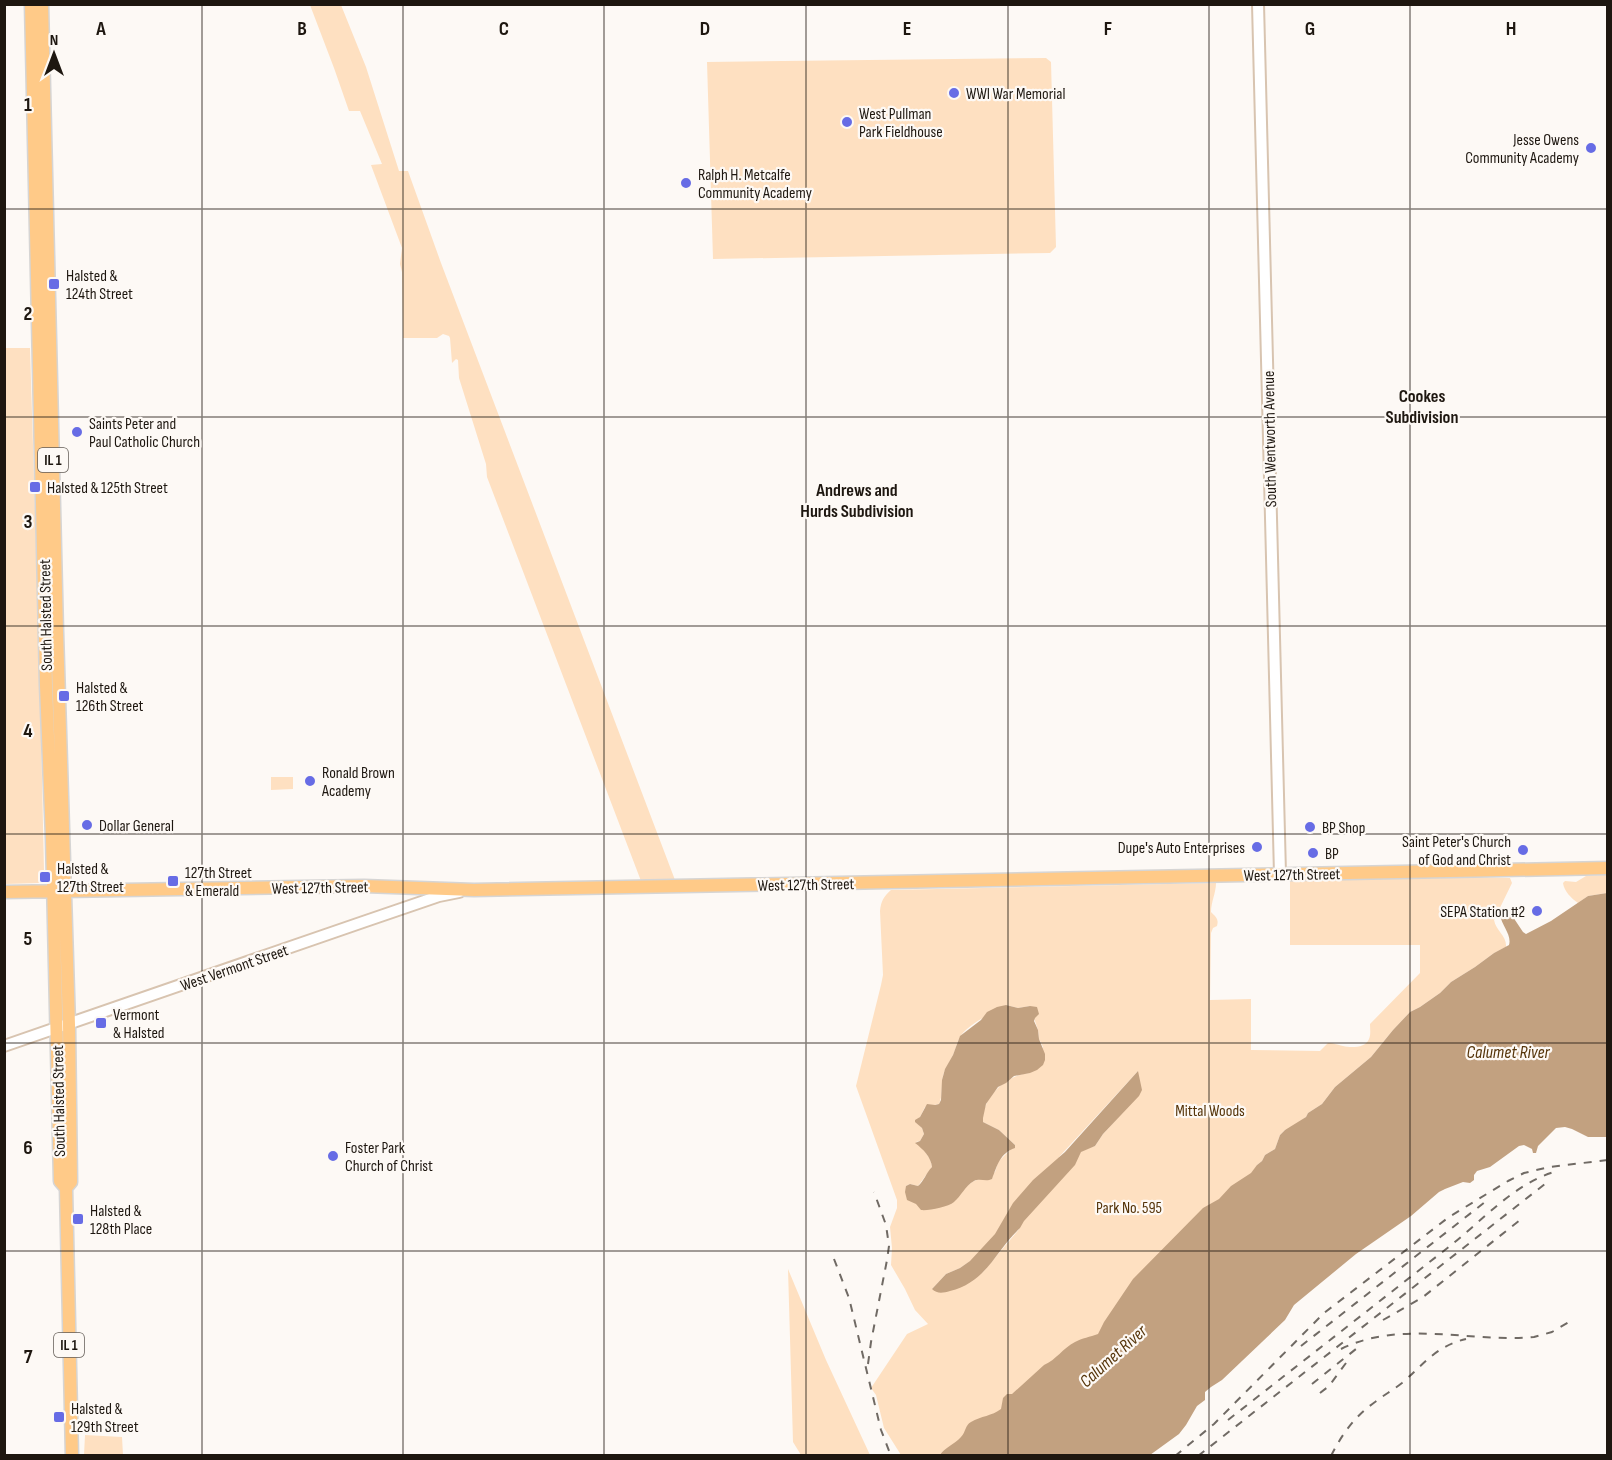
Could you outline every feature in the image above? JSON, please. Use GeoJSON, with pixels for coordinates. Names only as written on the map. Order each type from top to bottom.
{"type":"FeatureCollection","features":[{"type":"Feature","properties":{"kind":"main road","name":"South Halsted Street"},"geometry":{"type":"LineString","coordinates":[[31,4],[46,685],[59,891]]}},
{"type":"Feature","properties":{"kind":"main road","name":"South Halsted Street"},"geometry":{"type":"LineString","coordinates":[[42,4],[59,891],[70,1182],[66,1188],[72,1455]]}},
{"type":"Feature","properties":{"kind":"main road","name":"West 127th Street"},"geometry":{"type":"LineString","coordinates":[[4,892],[364,886],[465,890],[1608,868]]}},
{"type":"Feature","properties":{"kind":"street","name":"South Wentworth Avenue"},"geometry":{"type":"LineString","coordinates":[[1258,4],[1280,874]]}},
{"type":"Feature","properties":{"kind":"street","name":"West Vermont Street"},"geometry":{"type":"LineString","coordinates":[[4,1046],[439,896],[465,890]]}},
{"type":"Feature","properties":{"kind":"green space"},"geometry":{"type":"Polygon","coordinates":[[[310,5],[341,5],[366,67],[399,171],[408,171],[675,880],[641,881],[487,477],[486,464],[459,378],[458,360],[452,363],[449,336],[443,334],[437,338],[403,338],[400,264],[402,248],[371,165],[382,164],[360,111],[349,111],[310,5]]]}},
{"type":"Feature","properties":{"kind":"green space"},"geometry":{"type":"Polygon","coordinates":[[[1046,58],[1051,62],[1056,247],[1050,253],[713,259],[707,62],[1046,58]]]}},
{"type":"Feature","properties":{"kind":"green space"},"geometry":{"type":"Polygon","coordinates":[[[4,348],[30,348],[44,870],[39,883],[5,884],[4,348]]]}},
{"type":"Feature","properties":{"kind":"green space"},"geometry":{"type":"Polygon","coordinates":[[[271,777],[293,777],[293,789],[271,790],[271,777]]]}},
{"type":"Feature","properties":{"kind":"green space"},"geometry":{"type":"Polygon","coordinates":[[[1607,875],[1607,893],[1588,896],[1578,903],[1568,894],[1563,883],[1565,881],[1576,882],[1586,876],[1607,875]]]}},
{"type":"Feature","properties":{"kind":"green space"},"geometry":{"type":"Polygon","coordinates":[[[1510,878],[1512,883],[1494,920],[1505,940],[1506,947],[1451,982],[1440,993],[1410,1012],[1371,1057],[1335,1087],[1322,1104],[1290,1129],[1285,1130],[1280,1135],[1275,1149],[1265,1155],[1257,1165],[1262,1171],[1090,1344],[941,1455],[901,1455],[884,1428],[876,1395],[871,1388],[907,1334],[928,1324],[915,1310],[891,1265],[890,1227],[897,1208],[897,1200],[856,1086],[883,975],[880,911],[885,897],[891,890],[1216,883],[1211,912],[1217,918],[1218,924],[1211,933],[1210,1000],[1251,999],[1251,1050],[1320,1051],[1328,1043],[1350,1047],[1362,1046],[1369,1039],[1370,1024],[1420,973],[1420,945],[1290,945],[1290,881],[1510,878]],[[1006,1005],[974,1024],[960,1037],[942,1079],[939,1104],[925,1107],[916,1122],[924,1134],[920,1141],[916,1142],[924,1150],[932,1167],[918,1186],[967,1186],[995,1172],[998,1162],[1015,1145],[999,1130],[983,1122],[986,1104],[997,1088],[1013,1078],[1030,1073],[1043,1047],[1030,1006],[1018,1008],[1006,1005]],[[1138,1071],[1059,1157],[1095,1146],[1126,1109],[1138,1071]],[[1020,1228],[960,1268],[946,1274],[932,1289],[983,1272],[1020,1228]]]}},
{"type":"Feature","properties":{"kind":"green space"},"geometry":{"type":"Polygon","coordinates":[[[788,1269],[826,1360],[870,1455],[801,1455],[793,1442],[788,1269]]]}},
{"type":"Feature","properties":{"kind":"green space"},"geometry":{"type":"Polygon","coordinates":[[[85,1435],[122,1437],[123,1455],[84,1455],[85,1435]]]}},
{"type":"Feature","properties":{"kind":"water","name":"Calumet River"},"geometry":{"type":"Polygon","coordinates":[[[1607,893],[1607,1137],[1588,1137],[1565,1127],[1556,1128],[1538,1146],[1536,1153],[1524,1145],[1519,1146],[1490,1167],[1477,1171],[1474,1180],[1470,1183],[1463,1182],[1439,1192],[1411,1216],[1356,1254],[1294,1305],[1285,1320],[1222,1380],[1205,1392],[1205,1400],[1197,1406],[1179,1434],[1150,1455],[940,1455],[961,1437],[969,1423],[1001,1409],[1003,1398],[1007,1394],[1012,1394],[1067,1347],[1098,1334],[1133,1279],[1203,1208],[1219,1199],[1231,1186],[1251,1173],[1265,1155],[1275,1149],[1280,1135],[1322,1104],[1335,1087],[1371,1057],[1410,1012],[1440,993],[1451,982],[1509,945],[1510,941],[1500,915],[1509,911],[1526,934],[1551,921],[1588,896],[1607,893]]]}},
{"type":"Feature","properties":{"kind":"water"},"geometry":{"type":"Polygon","coordinates":[[[1006,1005],[1018,1008],[1037,1007],[1039,1014],[1034,1021],[1045,1054],[1043,1065],[1030,1073],[1014,1076],[998,1087],[986,1104],[983,1122],[999,1130],[1015,1145],[1015,1148],[1002,1157],[992,1179],[974,1181],[951,1204],[921,1210],[916,1204],[907,1200],[905,1192],[906,1186],[910,1184],[918,1186],[932,1167],[926,1154],[915,1143],[920,1141],[924,1134],[915,1120],[920,1117],[927,1104],[939,1104],[945,1069],[960,1036],[981,1020],[987,1012],[1006,1005]]]}},
{"type":"Feature","properties":{"kind":"water"},"geometry":{"type":"Polygon","coordinates":[[[1138,1071],[1142,1090],[1139,1096],[1103,1134],[1095,1146],[1081,1152],[1075,1165],[1024,1221],[990,1265],[963,1287],[940,1293],[932,1289],[946,1274],[970,1261],[995,1234],[1013,1203],[1033,1180],[1065,1152],[1138,1071]]]}},
{"type":"Feature","properties":{"kind":"railway"},"geometry":{"type":"LineString","coordinates":[[1175,1456],[1214,1424],[1324,1313],[1449,1217],[1524,1173],[1549,1167],[1608,1160]]}},
{"type":"Feature","properties":{"kind":"railway"},"geometry":{"type":"LineString","coordinates":[[1228,1420],[1450,1246],[1512,1194],[1554,1172]]}},
{"type":"Feature","properties":{"kind":"railway"},"geometry":{"type":"LineString","coordinates":[[1198,1456],[1550,1180]]}},
{"type":"Feature","properties":{"kind":"railway"},"geometry":{"type":"LineString","coordinates":[[868,1364],[889,1246],[886,1225],[874,1192]]}},
{"type":"Feature","properties":{"kind":"railway"},"geometry":{"type":"LineString","coordinates":[[1301,1346],[1485,1202]]}},
{"type":"Feature","properties":{"kind":"railway"},"geometry":{"type":"LineString","coordinates":[[1383,1320],[1423,1297],[1520,1220]]}},
{"type":"Feature","properties":{"kind":"railway"},"geometry":{"type":"LineString","coordinates":[[834,1259],[849,1298],[881,1430],[891,1456]]}},
{"type":"Feature","properties":{"kind":"railway"},"geometry":{"type":"LineString","coordinates":[[1341,1349],[1364,1340],[1388,1335],[1534,1337],[1552,1332],[1574,1319]]}},
{"type":"Feature","properties":{"kind":"railway"},"geometry":{"type":"LineString","coordinates":[[1331,1456],[1361,1413],[1402,1383],[1438,1351],[1466,1339]]}},
{"type":"Feature","properties":{"kind":"railway"},"geometry":{"type":"LineString","coordinates":[[1312,1384],[1361,1345]]}},
{"type":"Feature","properties":{"kind":"railway"},"geometry":{"type":"LineString","coordinates":[[1320,1393],[1329,1386],[1346,1363]]}},
{"type":"Feature","properties":{"kind":"place","name":"WWI War Memorial"},"geometry":{"type":"Point","coordinates":[954,93]}},
{"type":"Feature","properties":{"kind":"place","name":"West Pullman Park Fieldhouse"},"geometry":{"type":"Point","coordinates":[847,122]}},
{"type":"Feature","properties":{"kind":"place","name":"Jesse Owens Community Academy"},"geometry":{"type":"Point","coordinates":[1591,148]}},
{"type":"Feature","properties":{"kind":"place","name":"Ralph H. Metcalfe Community Academy"},"geometry":{"type":"Point","coordinates":[686,183]}},
{"type":"Feature","properties":{"kind":"place","name":"Halsted & 124th Street"},"geometry":{"type":"Point","coordinates":[54,284]}},
{"type":"Feature","properties":{"kind":"place","name":"Saints Peter and Paul Catholic Church"},"geometry":{"type":"Point","coordinates":[77,432]}},
{"type":"Feature","properties":{"kind":"place","name":"Halsted & 125th Street"},"geometry":{"type":"Point","coordinates":[35,487]}},
{"type":"Feature","properties":{"kind":"place","name":"Halsted & 126th Street"},"geometry":{"type":"Point","coordinates":[64,696]}},
{"type":"Feature","properties":{"kind":"place","name":"Ronald Brown Academy"},"geometry":{"type":"Point","coordinates":[310,781]}},
{"type":"Feature","properties":{"kind":"place","name":"Dollar General"},"geometry":{"type":"Point","coordinates":[87,825]}},
{"type":"Feature","properties":{"kind":"place","name":"BP Shop"},"geometry":{"type":"Point","coordinates":[1310,827]}},
{"type":"Feature","properties":{"kind":"place","name":"Dupe's Auto Enterprises"},"geometry":{"type":"Point","coordinates":[1257,847]}},
{"type":"Feature","properties":{"kind":"place","name":"Saint Peter's Church of God and Christ"},"geometry":{"type":"Point","coordinates":[1523,850]}},
{"type":"Feature","properties":{"kind":"place","name":"BP"},"geometry":{"type":"Point","coordinates":[1313,853]}},
{"type":"Feature","properties":{"kind":"place","name":"Halsted & 127th Street"},"geometry":{"type":"Point","coordinates":[45,877]}},
{"type":"Feature","properties":{"kind":"place","name":"127th Street & Emerald"},"geometry":{"type":"Point","coordinates":[173,881]}},
{"type":"Feature","properties":{"kind":"place","name":"SEPA Station #2"},"geometry":{"type":"Point","coordinates":[1537,911]}},
{"type":"Feature","properties":{"kind":"place","name":"Vermont & Halsted"},"geometry":{"type":"Point","coordinates":[101,1023]}},
{"type":"Feature","properties":{"kind":"place","name":"Foster Park Church of Christ"},"geometry":{"type":"Point","coordinates":[333,1156]}},
{"type":"Feature","properties":{"kind":"place","name":"Halsted & 128th Place"},"geometry":{"type":"Point","coordinates":[78,1219]}},
{"type":"Feature","properties":{"kind":"place","name":"Halsted & 129th Street"},"geometry":{"type":"Point","coordinates":[59,1417]}},
{"type":"Feature","properties":{"kind":"district","name":"Cookes Subdivision"},"geometry":{"type":"Point","coordinates":[1422,406]}},
{"type":"Feature","properties":{"kind":"district","name":"Andrews and Hurds Subdivision"},"geometry":{"type":"Point","coordinates":[857,500]}},
{"type":"Feature","properties":{"kind":"park label","name":"Mittal Woods"},"geometry":{"type":"Point","coordinates":[1210,1110]}},
{"type":"Feature","properties":{"kind":"park label","name":"Park No. 595"},"geometry":{"type":"Point","coordinates":[1129,1207]}}]}
